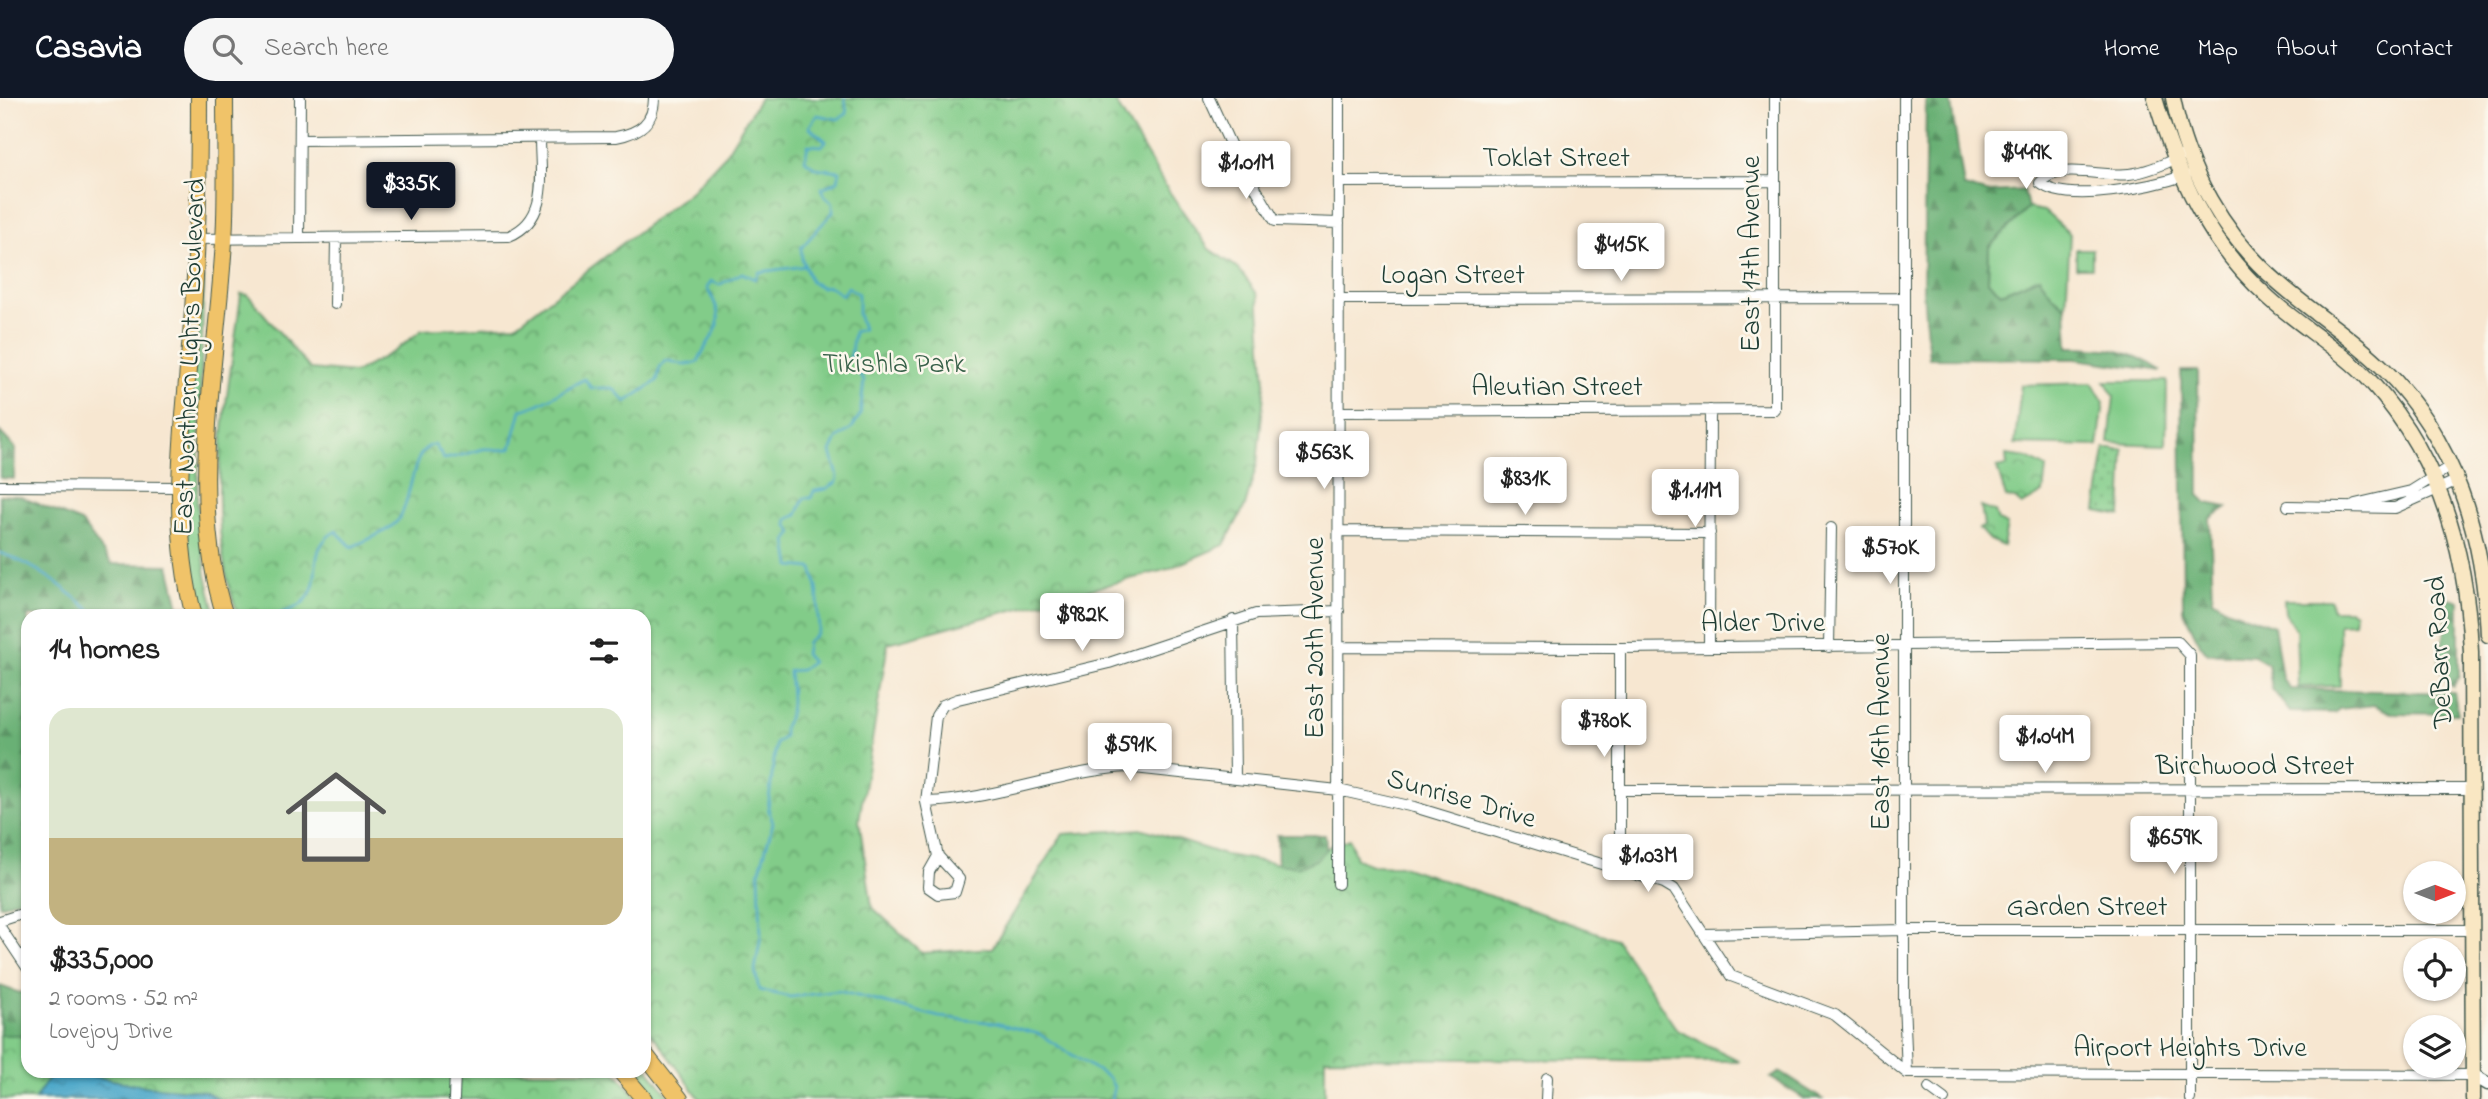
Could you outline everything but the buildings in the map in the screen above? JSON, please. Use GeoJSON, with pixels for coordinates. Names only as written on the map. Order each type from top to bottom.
{"type":"FeatureCollection","features":[{"type":"Feature","properties":{"kind":"main road","name":"East Northern Lights Boulevard"},"geometry":{"type":"LineString","coordinates":[[193,609],[180,539],[179,487],[198,239],[199,98]]}},
{"type":"Feature","properties":{"kind":"main road","name":"East Northern Lights Boulevard"},"geometry":{"type":"LineString","coordinates":[[223,609],[212,566],[207,494],[224,239],[225,98]]}},
{"type":"Feature","properties":{"kind":"main road","name":"DeBarr Road"},"geometry":{"type":"LineString","coordinates":[[2155,98],[2214,236],[2256,286],[2371,382],[2408,428],[2436,484],[2455,536],[2468,599],[2471,652],[2473,1099]]}},
{"type":"Feature","properties":{"kind":"main road","name":"DeBarr Road"},"geometry":{"type":"LineString","coordinates":[[2173,98],[2181,156]]}},
{"type":"Feature","properties":{"kind":"main road","name":"DeBarr Road"},"geometry":{"type":"LineString","coordinates":[[2188,174],[2247,252],[2278,282],[2384,369],[2417,410],[2458,480],[2476,531],[2488,635]]}},
{"type":"Feature","properties":{"kind":"main road"},"geometry":{"type":"LineString","coordinates":[[651,1063],[680,1099]]}},
{"type":"Feature","properties":{"kind":"main road"},"geometry":{"type":"LineString","coordinates":[[626,1078],[644,1099]]}},
{"type":"Feature","properties":{"kind":"street"},"geometry":{"type":"LineString","coordinates":[[299,238],[300,98]]}},
{"type":"Feature","properties":{"kind":"street"},"geometry":{"type":"LineString","coordinates":[[300,140],[616,137],[630,135],[645,127],[654,107],[654,98]]}},
{"type":"Feature","properties":{"kind":"street"},"geometry":{"type":"LineString","coordinates":[[1209,98],[1231,146],[1275,221],[1339,223]]}},
{"type":"Feature","properties":{"kind":"street","name":"East 20th Avenue"},"geometry":{"type":"LineString","coordinates":[[1338,884],[1339,98]]}},
{"type":"Feature","properties":{"kind":"street","name":"East 17th Avenue"},"geometry":{"type":"LineString","coordinates":[[1775,98],[1775,410]]}},
{"type":"Feature","properties":{"kind":"street","name":"East 16th Avenue"},"geometry":{"type":"LineString","coordinates":[[1904,98],[1907,1073]]}},
{"type":"Feature","properties":{"kind":"street"},"geometry":{"type":"LineString","coordinates":[[198,239],[509,236],[520,232],[536,214],[541,200],[540,138]]}},
{"type":"Feature","properties":{"kind":"street"},"geometry":{"type":"LineString","coordinates":[[2181,156],[2129,174],[2058,172],[2046,176],[2039,183],[2053,192],[2111,190],[2152,185],[2188,174]]}},
{"type":"Feature","properties":{"kind":"street","name":"Toklat Street"},"geometry":{"type":"LineString","coordinates":[[1339,182],[1774,181]]}},
{"type":"Feature","properties":{"kind":"street"},"geometry":{"type":"LineString","coordinates":[[335,304],[336,238]]}},
{"type":"Feature","properties":{"kind":"street","name":"Logan Street"},"geometry":{"type":"LineString","coordinates":[[1339,299],[1904,298]]}},
{"type":"Feature","properties":{"kind":"street"},"geometry":{"type":"LineString","coordinates":[[1709,647],[1710,410]]}},
{"type":"Feature","properties":{"kind":"street","name":"Aleutian Street"},"geometry":{"type":"LineString","coordinates":[[1339,412],[1775,410]]}},
{"type":"Feature","properties":{"kind":"street"},"geometry":{"type":"LineString","coordinates":[[2436,484],[2451,466]]}},
{"type":"Feature","properties":{"kind":"street"},"geometry":{"type":"LineString","coordinates":[[2288,506],[2344,506],[2458,480]]}},
{"type":"Feature","properties":{"kind":"street"},"geometry":{"type":"LineString","coordinates":[[0,486],[179,487]]}},
{"type":"Feature","properties":{"kind":"street"},"geometry":{"type":"LineString","coordinates":[[1829,647],[1831,528]]}},
{"type":"Feature","properties":{"kind":"street"},"geometry":{"type":"LineString","coordinates":[[1339,531],[1710,533]]}},
{"type":"Feature","properties":{"kind":"street"},"geometry":{"type":"LineString","coordinates":[[938,856],[926,802],[936,716],[943,705],[958,699],[1109,663],[1256,614],[1339,611]]}},
{"type":"Feature","properties":{"kind":"street"},"geometry":{"type":"LineString","coordinates":[[1233,620],[1235,777]]}},
{"type":"Feature","properties":{"kind":"street","name":"Alder Drive"},"geometry":{"type":"LineString","coordinates":[[1339,647],[1829,647],[2168,641],[2185,646],[2190,655],[2189,790]]}},
{"type":"Feature","properties":{"kind":"street"},"geometry":{"type":"LineString","coordinates":[[1620,648],[1620,870]]}},
{"type":"Feature","properties":{"kind":"street","name":"Sunrise Drive"},"geometry":{"type":"LineString","coordinates":[[926,802],[950,801],[1090,770],[1125,767],[1338,790],[1414,807],[1674,889],[1731,976],[1824,1009],[1907,1073]]}},
{"type":"Feature","properties":{"kind":"street","name":"Birchwood Street"},"geometry":{"type":"LineString","coordinates":[[1620,790],[2470,789]]}},
{"type":"Feature","properties":{"kind":"street"},"geometry":{"type":"LineString","coordinates":[[2189,790],[2190,1099]]}},
{"type":"Feature","properties":{"kind":"street"},"geometry":{"type":"LineString","coordinates":[[0,921],[21,914]]}},
{"type":"Feature","properties":{"kind":"street"},"geometry":{"type":"LineString","coordinates":[[0,927],[21,958]]}},
{"type":"Feature","properties":{"kind":"street","name":"Garden Street"},"geometry":{"type":"LineString","coordinates":[[1703,934],[1905,930],[2471,930]]}},
{"type":"Feature","properties":{"kind":"street","name":"Airport Heights Drive"},"geometry":{"type":"LineString","coordinates":[[1907,1073],[2488,1073]]}},
{"type":"Feature","properties":{"kind":"street"},"geometry":{"type":"LineString","coordinates":[[2473,1075],[2488,1084]]}},
{"type":"Feature","properties":{"kind":"street"},"geometry":{"type":"LineString","coordinates":[[454,1099],[455,1078]]}},
{"type":"Feature","properties":{"kind":"street"},"geometry":{"type":"LineString","coordinates":[[1546,1099],[1547,1078]]}},
{"type":"Feature","properties":{"kind":"street"},"geometry":{"type":"LineString","coordinates":[[1929,1088],[1944,1099]]}},
{"type":"Feature","properties":{"kind":"green space","name":"Tikishla Park"},"geometry":{"type":"Polygon","coordinates":[[[760,98],[1113,98],[1164,184],[1209,249],[1238,268],[1258,295],[1265,383],[1257,464],[1245,506],[1224,545],[1168,569],[888,643],[859,820],[872,907],[922,953],[992,948],[1063,834],[1144,829],[1225,855],[1297,867],[1316,860],[1330,846],[1350,839],[1356,859],[1372,865],[1402,866],[1616,939],[1677,1030],[1740,1061],[1325,1058],[1325,1099],[700,1099],[651,1034],[651,609],[237,609],[227,578],[221,539],[220,456],[241,294],[248,295],[310,369],[355,373],[395,351],[422,330],[516,325],[691,191],[725,155],[760,98]]]}},
{"type":"Feature","properties":{"kind":"green space"},"geometry":{"type":"Polygon","coordinates":[[[1926,98],[1950,98],[1964,187],[1987,192],[2024,190],[2028,208],[1989,247],[1988,282],[2001,293],[2039,277],[2053,296],[2066,307],[2068,347],[2117,351],[2139,358],[2162,371],[2076,359],[1929,358],[1923,292],[1926,98]]]}},
{"type":"Feature","properties":{"kind":"green space"},"geometry":{"type":"Polygon","coordinates":[[[2028,208],[2044,211],[2070,234],[2066,307],[2053,296],[2039,277],[2001,293],[1988,282],[1989,247],[2028,208]]]}},
{"type":"Feature","properties":{"kind":"green space"},"geometry":{"type":"Polygon","coordinates":[[[2076,249],[2092,249],[2092,268],[2076,268],[2076,249]]]}},
{"type":"Feature","properties":{"kind":"green space"},"geometry":{"type":"Polygon","coordinates":[[[198,278],[204,278],[197,503],[206,576],[214,609],[199,609],[184,535],[198,278]]]}},
{"type":"Feature","properties":{"kind":"green space"},"geometry":{"type":"Polygon","coordinates":[[[2181,371],[2198,371],[2199,495],[2207,503],[2227,507],[2210,519],[2213,599],[2229,610],[2274,626],[2282,678],[2290,689],[2454,693],[2458,714],[2391,713],[2374,705],[2339,709],[2335,713],[2290,712],[2272,689],[2268,664],[2254,656],[2207,653],[2199,643],[2183,610],[2181,371]]]}},
{"type":"Feature","properties":{"kind":"green space"},"geometry":{"type":"Polygon","coordinates":[[[2105,381],[2167,381],[2166,445],[2109,443],[2114,396],[2105,381]]]}},
{"type":"Feature","properties":{"kind":"green space"},"geometry":{"type":"Polygon","coordinates":[[[2092,383],[2104,402],[2098,446],[2015,444],[2021,385],[2092,383]]]}},
{"type":"Feature","properties":{"kind":"green space"},"geometry":{"type":"Polygon","coordinates":[[[0,432],[15,448],[14,479],[0,478],[0,432]]]}},
{"type":"Feature","properties":{"kind":"green space"},"geometry":{"type":"Polygon","coordinates":[[[2105,449],[2124,449],[2121,516],[2096,511],[2105,449]]]}},
{"type":"Feature","properties":{"kind":"green space"},"geometry":{"type":"Polygon","coordinates":[[[2006,455],[2028,458],[2046,468],[2043,493],[2022,505],[2015,499],[2006,498],[1997,468],[2007,466],[2006,455]]]}},
{"type":"Feature","properties":{"kind":"green space"},"geometry":{"type":"Polygon","coordinates":[[[0,495],[19,496],[81,522],[112,564],[169,565],[179,609],[21,609],[21,898],[0,906],[0,495]]]}},
{"type":"Feature","properties":{"kind":"green space"},"geometry":{"type":"Polygon","coordinates":[[[1981,507],[1995,512],[1998,521],[2007,525],[2003,546],[1989,540],[1979,529],[1984,526],[1981,507]]]}},
{"type":"Feature","properties":{"kind":"green space"},"geometry":{"type":"Polygon","coordinates":[[[2448,598],[2459,602],[2459,675],[2453,687],[2442,674],[2439,660],[2448,598]]]}},
{"type":"Feature","properties":{"kind":"green space"},"geometry":{"type":"Polygon","coordinates":[[[2284,600],[2331,600],[2332,610],[2350,610],[2355,613],[2354,623],[2339,624],[2340,686],[2298,687],[2296,630],[2285,613],[2284,600]]]}},
{"type":"Feature","properties":{"kind":"green space"},"geometry":{"type":"Polygon","coordinates":[[[1277,835],[1325,835],[1327,856],[1278,881],[1277,835]]]}},
{"type":"Feature","properties":{"kind":"green space"},"geometry":{"type":"Polygon","coordinates":[[[0,986],[21,993],[21,1078],[0,1099],[0,986]]]}},
{"type":"Feature","properties":{"kind":"green space"},"geometry":{"type":"Polygon","coordinates":[[[0,1035],[20,1035],[21,1078],[621,1078],[638,1099],[0,1099],[0,1035]]]}},
{"type":"Feature","properties":{"kind":"green space"},"geometry":{"type":"Polygon","coordinates":[[[1780,1072],[1822,1099],[1805,1099],[1771,1078],[1780,1072]]]}},
{"type":"Feature","properties":{"kind":"green space"},"geometry":{"type":"Polygon","coordinates":[[[651,1073],[671,1099],[652,1099],[636,1078],[651,1078],[651,1073]]]}},
{"type":"Feature","properties":{"kind":"water"},"geometry":{"type":"Polygon","coordinates":[[[51,1078],[102,1078],[145,1086],[204,1091],[220,1099],[35,1099],[51,1078]]]}},
{"type":"Feature","properties":{"kind":"waterway"},"geometry":{"type":"LineString","coordinates":[[845,98],[847,114],[838,119],[817,115],[809,127],[826,141],[822,146],[808,145],[805,160],[816,168],[840,171],[838,181],[822,188],[825,196],[833,203],[833,212],[801,248],[802,259],[811,282],[822,287],[829,286],[842,295],[848,287],[858,294],[858,314],[863,329],[854,332],[850,358],[858,360],[857,371],[864,381],[860,415],[852,428],[837,439],[831,452],[838,476],[837,482],[826,489],[814,491],[811,498],[804,498],[797,515],[788,519],[787,524],[793,533],[787,541],[791,566],[812,568],[818,592],[819,626],[807,642],[805,654],[812,662],[801,670],[789,671],[790,714],[784,726],[784,737],[776,743],[768,808],[773,823],[759,873],[761,935],[755,970],[759,990],[790,997],[838,991],[939,1017],[996,1023],[1039,1034],[1109,1078],[1114,1087],[1111,1099]]}},
{"type":"Feature","properties":{"kind":"waterway"},"geometry":{"type":"LineString","coordinates":[[293,609],[305,601],[312,590],[318,553],[324,541],[336,531],[352,547],[395,524],[403,511],[416,464],[427,447],[435,445],[444,459],[483,449],[511,448],[521,410],[545,401],[585,379],[591,388],[613,388],[626,402],[657,381],[660,367],[666,360],[684,365],[698,362],[718,321],[718,312],[707,288],[711,281],[719,285],[742,273],[755,279],[759,272],[805,266]]}},
{"type":"Feature","properties":{"kind":"waterway"},"geometry":{"type":"LineString","coordinates":[[0,553],[39,571],[88,609]]}}]}
